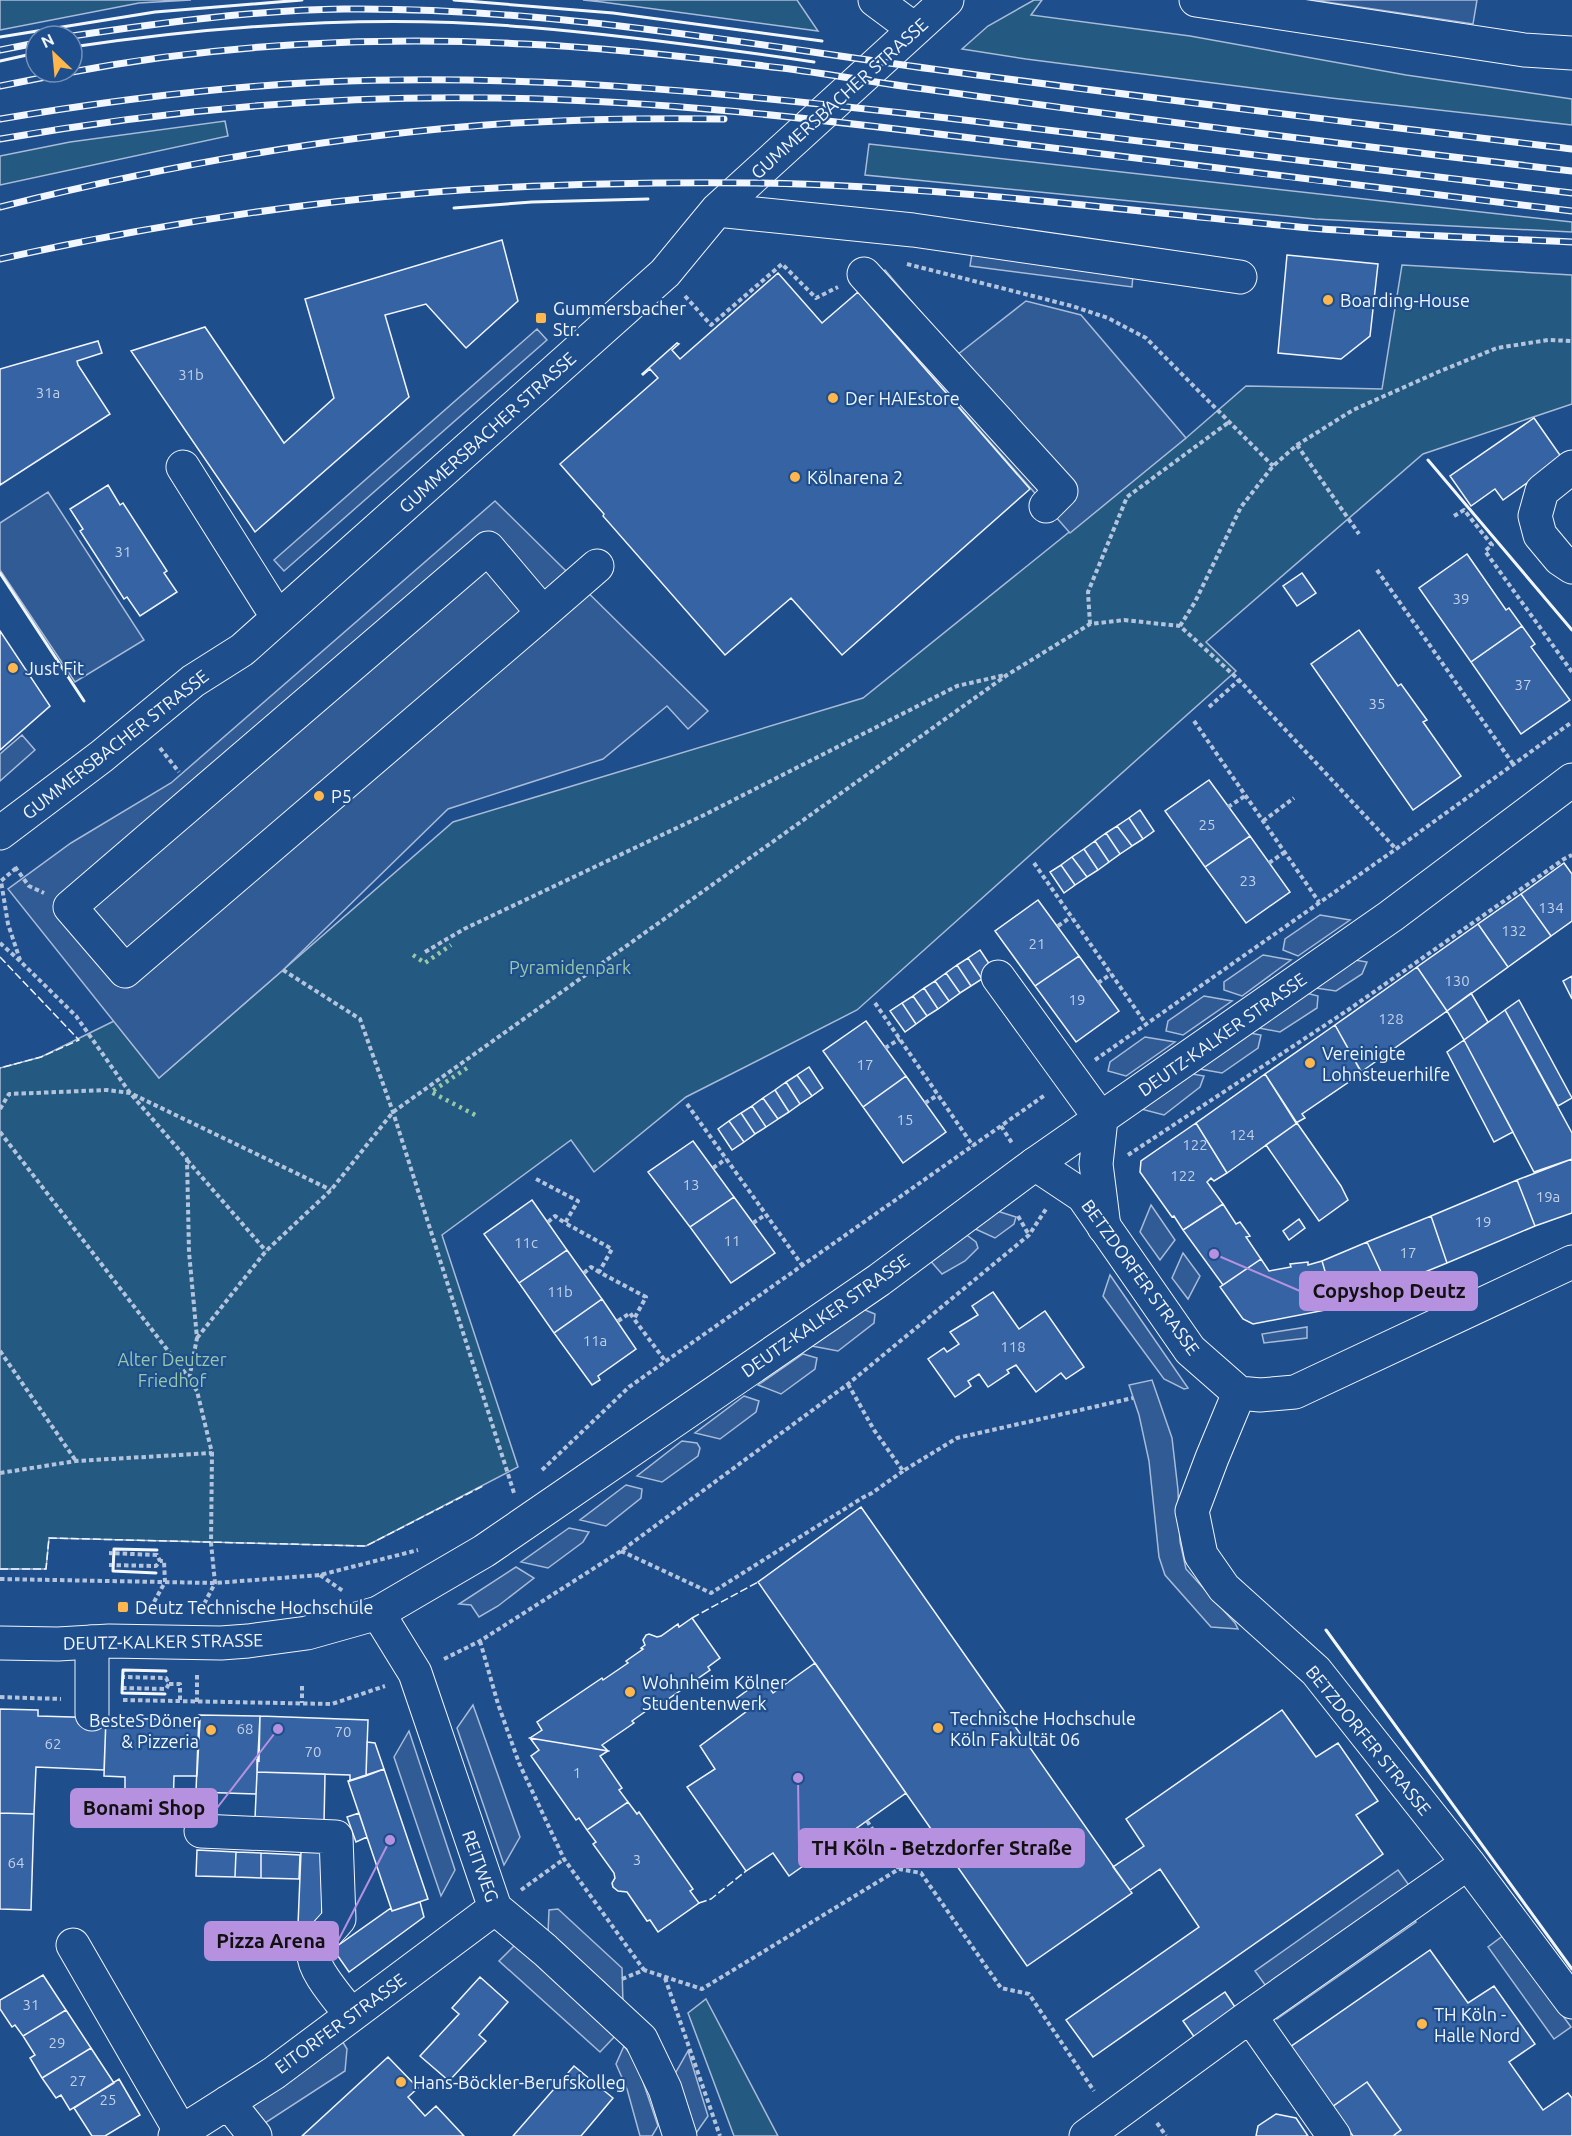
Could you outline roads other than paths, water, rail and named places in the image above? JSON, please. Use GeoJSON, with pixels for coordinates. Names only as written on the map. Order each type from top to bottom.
{"type":"FeatureCollection","features":[{"type":"Feature","properties":{"kind":"street"},"geometry":{"type":"LineString","coordinates":[[876,0],[914,30]]}},
{"type":"Feature","properties":{"kind":"street","name":"GUMMERSBACHER STRASSE"},"geometry":{"type":"LineString","coordinates":[[0,833],[102,756],[193,681],[242,650],[665,273],[717,210],[947,0]]}},
{"type":"Feature","properties":{"kind":"street"},"geometry":{"type":"LineString","coordinates":[[1196,0],[1524,50],[1572,52]]}},
{"type":"Feature","properties":{"kind":"street"},"geometry":{"type":"LineString","coordinates":[[717,210],[913,230],[1240,277]]}},
{"type":"Feature","properties":{"kind":"street"},"geometry":{"type":"LineString","coordinates":[[864,274],[1060,491],[1046,506]]}},
{"type":"Feature","properties":{"kind":"street"},"geometry":{"type":"LineString","coordinates":[[183,467],[278,618]]}},
{"type":"Feature","properties":{"kind":"street"},"geometry":{"type":"LineString","coordinates":[[1572,467],[1542,491],[1534,516],[1539,535],[1560,559],[1572,567]]}},
{"type":"Feature","properties":{"kind":"street"},"geometry":{"type":"LineString","coordinates":[[543,613],[488,548],[70,907],[125,970],[543,613],[597,566]]}},
{"type":"Feature","properties":{"kind":"street","name":"DEUTZ-KALKER STRASSE"},"geometry":{"type":"LineString","coordinates":[[0,1643],[221,1643],[277,1638],[378,1613],[484,1551],[879,1280],[1035,1164],[1392,916],[1572,780]]}},
{"type":"Feature","properties":{"kind":"street"},"geometry":{"type":"LineString","coordinates":[[998,977],[1101,1119],[1096,1164],[1104,1227]]}},
{"type":"Feature","properties":{"kind":"street","name":"BETZDORFER STRASSE"},"geometry":{"type":"LineString","coordinates":[[1035,1164],[1083,1196],[1190,1350],[1239,1394],[1192,1511],[1201,1555],[1224,1588],[1316,1671],[1468,1863],[1572,2002]]}},
{"type":"Feature","properties":{"kind":"street"},"geometry":{"type":"LineString","coordinates":[[1239,1394],[1295,1392],[1572,1262]]}},
{"type":"Feature","properties":{"kind":"street","name":"REITWEG"},"geometry":{"type":"LineString","coordinates":[[378,1613],[415,1673],[495,1908],[641,2039],[665,2089],[680,2136]]}},
{"type":"Feature","properties":{"kind":"street"},"geometry":{"type":"LineString","coordinates":[[92,1642],[92,1714]]}},
{"type":"Feature","properties":{"kind":"street"},"geometry":{"type":"LineString","coordinates":[[201,1831],[336,1837],[339,1919],[317,1946],[314,1952],[314,1964],[351,2015]]}},
{"type":"Feature","properties":{"kind":"street"},"geometry":{"type":"LineString","coordinates":[[1086,2136],[1250,2016],[1468,1863]]}},
{"type":"Feature","properties":{"kind":"street","name":"EITORFER STRASSE"},"geometry":{"type":"LineString","coordinates":[[73,1945],[178,2134],[274,2073],[495,1908]]}},
{"type":"Feature","properties":{"kind":"street"},"geometry":{"type":"LineString","coordinates":[[1250,2016],[1334,2136]]}},
{"type":"Feature","properties":{"kind":"street"},"geometry":{"type":"LineString","coordinates":[[228,2102],[255,2136]]}},
{"type":"Feature","properties":{"kind":"railway"},"geometry":{"type":"LineString","coordinates":[[84,34],[208,18],[310,10],[420,10],[496,14],[646,29],[947,71],[1572,149]]}},
{"type":"Feature","properties":{"kind":"railway"},"geometry":{"type":"LineString","coordinates":[[84,70],[183,55],[298,44],[413,41],[557,46],[782,68],[1167,122],[1572,171]]}},
{"type":"Feature","properties":{"kind":"railway"},"geometry":{"type":"LineString","coordinates":[[0,50],[24,45]]}},
{"type":"Feature","properties":{"kind":"railway"},"geometry":{"type":"LineString","coordinates":[[0,119],[80,106],[283,84],[405,80],[568,83],[730,95],[892,112],[1572,193]]}},
{"type":"Feature","properties":{"kind":"railway"},"geometry":{"type":"LineString","coordinates":[[0,86],[24,81]]}},
{"type":"Feature","properties":{"kind":"railway"},"geometry":{"type":"LineString","coordinates":[[0,139],[124,120],[248,106],[373,99],[564,100],[694,108],[825,121],[1572,211]]}},
{"type":"Feature","properties":{"kind":"railway"},"geometry":{"type":"LineString","coordinates":[[0,207],[191,165],[320,143],[385,135],[515,123],[620,119],[724,119]]}},
{"type":"Feature","properties":{"kind":"railway"},"geometry":{"type":"LineString","coordinates":[[0,259],[105,237],[211,219],[370,198],[506,188],[674,183],[757,183],[895,189],[1034,200],[1310,228],[1572,242]]}},
{"type":"Feature","properties":{"kind":"place","name":"Boarding-House"},"geometry":{"type":"Point","coordinates":[1328,300]}},
{"type":"Feature","properties":{"kind":"place","name":"Gummersbacher Str."},"geometry":{"type":"Point","coordinates":[541,318]}},
{"type":"Feature","properties":{"kind":"place","name":"Der HAIEstore"},"geometry":{"type":"Point","coordinates":[833,398]}},
{"type":"Feature","properties":{"kind":"place","name":"Kölnarena 2"},"geometry":{"type":"Point","coordinates":[795,477]}},
{"type":"Feature","properties":{"kind":"place","name":"Just Fit"},"geometry":{"type":"Point","coordinates":[13,668]}},
{"type":"Feature","properties":{"kind":"place","name":"P5"},"geometry":{"type":"Point","coordinates":[319,796]}},
{"type":"Feature","properties":{"kind":"place","name":"Vereinigte Lohnsteuerhilfe"},"geometry":{"type":"Point","coordinates":[1310,1063]}},
{"type":"Feature","properties":{"kind":"place","name":"Copyshop Deutz"},"geometry":{"type":"Point","coordinates":[1214,1254]}},
{"type":"Feature","properties":{"kind":"place","name":"Deutz Technische Hochschule"},"geometry":{"type":"Point","coordinates":[123,1607]}},
{"type":"Feature","properties":{"kind":"place","name":"Wohnheim Kölner Studentenwerk"},"geometry":{"type":"Point","coordinates":[630,1692]}},
{"type":"Feature","properties":{"kind":"place","name":"Technische Hochschule Köln Fakultät 06"},"geometry":{"type":"Point","coordinates":[938,1728]}},
{"type":"Feature","properties":{"kind":"place","name":"Bonami Shop"},"geometry":{"type":"Point","coordinates":[278,1729]}},
{"type":"Feature","properties":{"kind":"place","name":"BesteS Döner & Pizzeria"},"geometry":{"type":"Point","coordinates":[211,1730]}},
{"type":"Feature","properties":{"kind":"place","name":"TH Köln - Betzdorfer Straße"},"geometry":{"type":"Point","coordinates":[798,1778]}},
{"type":"Feature","properties":{"kind":"place","name":"Pizza Arena"},"geometry":{"type":"Point","coordinates":[390,1840]}},
{"type":"Feature","properties":{"kind":"place","name":"TH Köln - Halle Nord"},"geometry":{"type":"Point","coordinates":[1422,2024]}},
{"type":"Feature","properties":{"kind":"place","name":"Hans-Böckler-Berufskolleg"},"geometry":{"type":"Point","coordinates":[401,2082]}},
{"type":"Feature","properties":{"kind":"park label","name":"Pyramidenpark"},"geometry":{"type":"Point","coordinates":[570,967]}},
{"type":"Feature","properties":{"kind":"park label","name":"Alter Deutzer Friedhof"},"geometry":{"type":"Point","coordinates":[172,1369]}}]}
